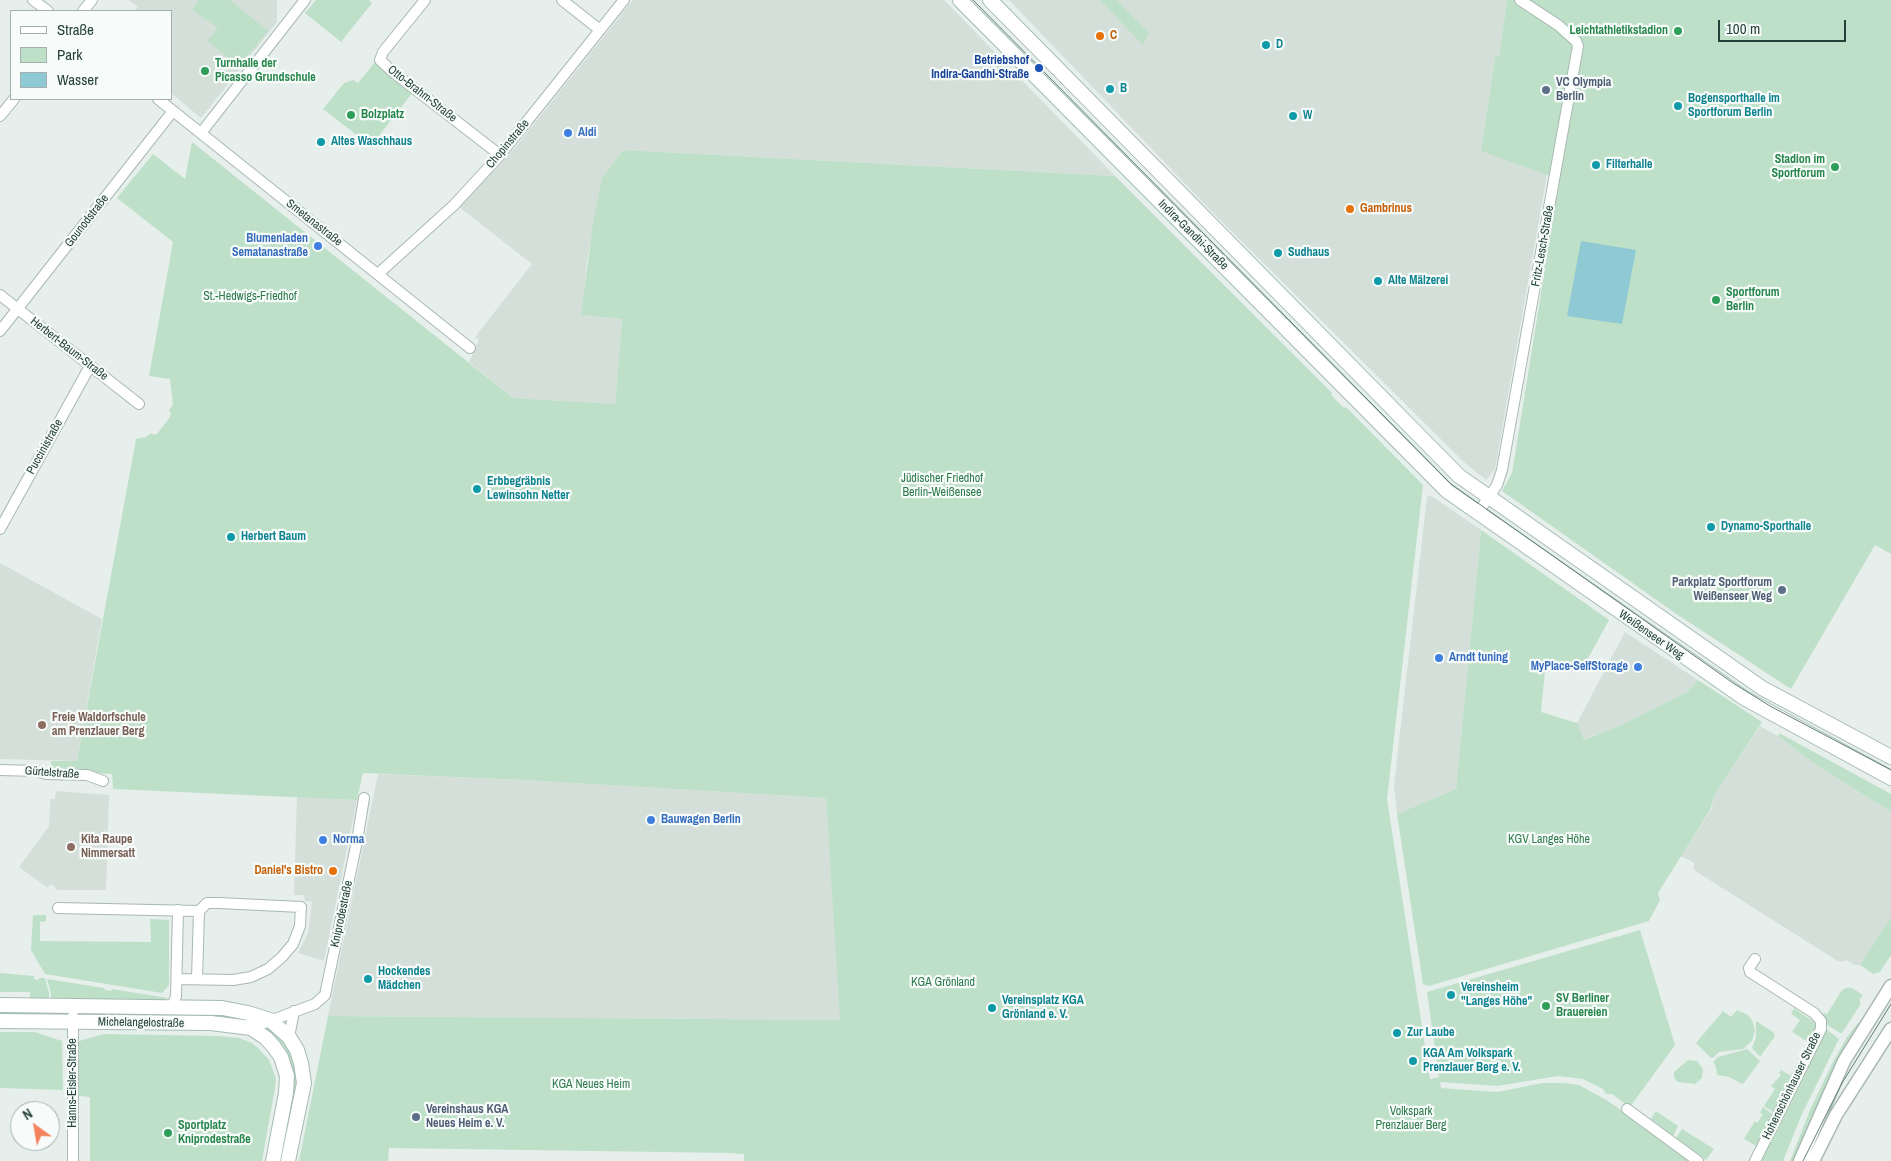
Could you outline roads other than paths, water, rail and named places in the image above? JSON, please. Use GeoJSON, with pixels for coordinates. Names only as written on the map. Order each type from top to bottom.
{"type":"FeatureCollection","features":[{"type":"Feature","properties":{"kind":"main road","name":"Indira-Gandhi-Straße"},"geometry":{"type":"LineString","coordinates":[[960,0],[1425,470]]}},
{"type":"Feature","properties":{"kind":"main road","name":"Indira-Gandhi-Straße"},"geometry":{"type":"LineString","coordinates":[[990,0],[1430,447]]}},
{"type":"Feature","properties":{"kind":"main road","name":"Weißenseer Weg"},"geometry":{"type":"LineString","coordinates":[[1430,447],[1458,476],[1762,688],[1891,757]]}},
{"type":"Feature","properties":{"kind":"main road","name":"Weißenseer Weg"},"geometry":{"type":"LineString","coordinates":[[1425,470],[1447,491],[1591,594],[1729,689],[1780,719],[1891,778]]}},
{"type":"Feature","properties":{"kind":"main road"},"geometry":{"type":"LineString","coordinates":[[1591,594],[1602,577]]}},
{"type":"Feature","properties":{"kind":"main road"},"geometry":{"type":"LineString","coordinates":[[1729,689],[1739,672]]}},
{"type":"Feature","properties":{"kind":"main road","name":"Michelangelostraße"},"geometry":{"type":"LineString","coordinates":[[0,1005],[222,1008],[270,1020]]}},
{"type":"Feature","properties":{"kind":"main road"},"geometry":{"type":"LineString","coordinates":[[270,1020],[289,1037],[297,1050],[304,1083],[288,1161]]}},
{"type":"Feature","properties":{"kind":"main road","name":"Michelangelostraße"},"geometry":{"type":"LineString","coordinates":[[0,1021],[211,1024],[250,1028]]}},
{"type":"Feature","properties":{"kind":"main road"},"geometry":{"type":"LineString","coordinates":[[250,1028],[266,1038],[274,1047],[285,1068],[287,1084],[273,1161]]}},
{"type":"Feature","properties":{"kind":"street"},"geometry":{"type":"LineString","coordinates":[[34,0],[47,10]]}},
{"type":"Feature","properties":{"kind":"street"},"geometry":{"type":"LineString","coordinates":[[84,10],[92,0]]}},
{"type":"Feature","properties":{"kind":"street"},"geometry":{"type":"LineString","coordinates":[[201,133],[305,0]]}},
{"type":"Feature","properties":{"kind":"street","name":"Otto-Brahm-Straße"},"geometry":{"type":"LineString","coordinates":[[424,0],[383,52],[380,60],[500,155]]}},
{"type":"Feature","properties":{"kind":"street"},"geometry":{"type":"LineString","coordinates":[[562,0],[600,30]]}},
{"type":"Feature","properties":{"kind":"street","name":"Chopinstraße"},"geometry":{"type":"LineString","coordinates":[[378,274],[454,205],[500,155],[624,0]]}},
{"type":"Feature","properties":{"kind":"street","name":"Fritz-Lesch-Straße"},"geometry":{"type":"LineString","coordinates":[[1478,513],[1496,485],[1502,470],[1578,46],[1576,41],[1558,25],[1520,0]]}},
{"type":"Feature","properties":{"kind":"street"},"geometry":{"type":"LineString","coordinates":[[0,116],[13,100]]}},
{"type":"Feature","properties":{"kind":"street","name":"Smetanastraße"},"geometry":{"type":"LineString","coordinates":[[159,100],[470,348]]}},
{"type":"Feature","properties":{"kind":"street","name":"Gounodstraße"},"geometry":{"type":"LineString","coordinates":[[0,331],[174,111]]}},
{"type":"Feature","properties":{"kind":"street","name":"Herbert-Baum-Straße"},"geometry":{"type":"LineString","coordinates":[[0,294],[139,404]]}},
{"type":"Feature","properties":{"kind":"street","name":"Puccinistraße"},"geometry":{"type":"LineString","coordinates":[[0,529],[90,366]]}},
{"type":"Feature","properties":{"kind":"street","name":"Gürtelstraße"},"geometry":{"type":"LineString","coordinates":[[0,770],[87,775],[103,781]]}},
{"type":"Feature","properties":{"kind":"street","name":"Kniprodestraße"},"geometry":{"type":"LineString","coordinates":[[250,1028],[315,1004],[325,995],[364,798]]}},
{"type":"Feature","properties":{"kind":"street"},"geometry":{"type":"LineString","coordinates":[[58,908],[199,910],[207,903],[296,905],[301,907],[300,926],[293,944],[276,963],[260,973],[242,979],[177,979]]}},
{"type":"Feature","properties":{"kind":"street","name":"Michelangelostraße"},"geometry":{"type":"LineString","coordinates":[[172,1007],[176,996],[178,910]]}},
{"type":"Feature","properties":{"kind":"street"},"geometry":{"type":"LineString","coordinates":[[197,979],[199,910]]}},
{"type":"Feature","properties":{"kind":"street","name":"Hohenschönhauser Straße"},"geometry":{"type":"LineString","coordinates":[[1755,959],[1749,968],[1750,972],[1814,1013],[1822,1021],[1821,1029],[1755,1161]]}},
{"type":"Feature","properties":{"kind":"street"},"geometry":{"type":"LineString","coordinates":[[1800,1161],[1844,1061],[1887,1000],[1891,986]]}},
{"type":"Feature","properties":{"kind":"street","name":"Hanns-Eisler-Straße"},"geometry":{"type":"LineString","coordinates":[[73,1005],[73,1161]]}},
{"type":"Feature","properties":{"kind":"street"},"geometry":{"type":"LineString","coordinates":[[289,1037],[294,1011]]}},
{"type":"Feature","properties":{"kind":"street"},"geometry":{"type":"LineString","coordinates":[[1813,1161],[1836,1115],[1891,1029]]}},
{"type":"Feature","properties":{"kind":"street"},"geometry":{"type":"LineString","coordinates":[[1627,1109],[1698,1161]]}},
{"type":"Feature","properties":{"kind":"water"},"geometry":{"type":"Polygon","coordinates":[[[1581,241],[1636,250],[1622,324],[1567,316],[1581,241]]]}},
{"type":"Feature","properties":{"kind":"tram line"},"geometry":{"type":"LineString","coordinates":[[973,0],[1451,484],[1733,683],[1770,706],[1891,770]]}},
{"type":"Feature","properties":{"kind":"tram line"},"geometry":{"type":"LineString","coordinates":[[1803,1161],[1842,1083],[1891,1004]]}},
{"type":"Feature","properties":{"kind":"place","name":"Leichtathletikstadion"},"geometry":{"type":"Point","coordinates":[1678,31]}},
{"type":"Feature","properties":{"kind":"place","name":"C"},"geometry":{"type":"Point","coordinates":[1100,36]}},
{"type":"Feature","properties":{"kind":"place","name":"D"},"geometry":{"type":"Point","coordinates":[1266,45]}},
{"type":"Feature","properties":{"kind":"place","name":"Betriebshof Indira-Gandhi-Straße"},"geometry":{"type":"Point","coordinates":[1039,68]}},
{"type":"Feature","properties":{"kind":"place","name":"Turnhalle der Picasso Grundschule"},"geometry":{"type":"Point","coordinates":[205,71]}},
{"type":"Feature","properties":{"kind":"place","name":"B"},"geometry":{"type":"Point","coordinates":[1110,89]}},
{"type":"Feature","properties":{"kind":"place","name":"VC Olympia Berlin"},"geometry":{"type":"Point","coordinates":[1546,90]}},
{"type":"Feature","properties":{"kind":"place","name":"Bogensporthalle im Sportforum Berlin"},"geometry":{"type":"Point","coordinates":[1678,106]}},
{"type":"Feature","properties":{"kind":"place","name":"Bolzplatz"},"geometry":{"type":"Point","coordinates":[351,115]}},
{"type":"Feature","properties":{"kind":"place","name":"W"},"geometry":{"type":"Point","coordinates":[1293,116]}},
{"type":"Feature","properties":{"kind":"place","name":"Aldi"},"geometry":{"type":"Point","coordinates":[568,133]}},
{"type":"Feature","properties":{"kind":"place","name":"Altes Waschhaus"},"geometry":{"type":"Point","coordinates":[321,142]}},
{"type":"Feature","properties":{"kind":"place","name":"Filterhalle"},"geometry":{"type":"Point","coordinates":[1596,165]}},
{"type":"Feature","properties":{"kind":"place","name":"Stadion im Sportforum"},"geometry":{"type":"Point","coordinates":[1835,167]}},
{"type":"Feature","properties":{"kind":"place","name":"Gambrinus"},"geometry":{"type":"Point","coordinates":[1350,209]}},
{"type":"Feature","properties":{"kind":"place","name":"Blumenladen Sematanastraße"},"geometry":{"type":"Point","coordinates":[318,246]}},
{"type":"Feature","properties":{"kind":"place","name":"Sudhaus"},"geometry":{"type":"Point","coordinates":[1278,253]}},
{"type":"Feature","properties":{"kind":"place","name":"Alte Mälzerei"},"geometry":{"type":"Point","coordinates":[1378,281]}},
{"type":"Feature","properties":{"kind":"place","name":"Sportforum Berlin"},"geometry":{"type":"Point","coordinates":[1716,300]}},
{"type":"Feature","properties":{"kind":"place","name":"Erbbegräbnis Lewinsohn Netter"},"geometry":{"type":"Point","coordinates":[477,489]}},
{"type":"Feature","properties":{"kind":"place","name":"Dynamo-Sporthalle"},"geometry":{"type":"Point","coordinates":[1711,527]}},
{"type":"Feature","properties":{"kind":"place","name":"Herbert Baum"},"geometry":{"type":"Point","coordinates":[231,537]}},
{"type":"Feature","properties":{"kind":"place","name":"Parkplatz Sportforum Weißenseer Weg"},"geometry":{"type":"Point","coordinates":[1782,590]}},
{"type":"Feature","properties":{"kind":"place","name":"Arndt tuning"},"geometry":{"type":"Point","coordinates":[1439,658]}},
{"type":"Feature","properties":{"kind":"place","name":"MyPlace-SelfStorage"},"geometry":{"type":"Point","coordinates":[1638,667]}},
{"type":"Feature","properties":{"kind":"place","name":"Freie Waldorfschule am Prenzlauer Berg"},"geometry":{"type":"Point","coordinates":[42,725]}},
{"type":"Feature","properties":{"kind":"place","name":"Bauwagen Berlin"},"geometry":{"type":"Point","coordinates":[651,820]}},
{"type":"Feature","properties":{"kind":"place","name":"Norma"},"geometry":{"type":"Point","coordinates":[323,840]}},
{"type":"Feature","properties":{"kind":"place","name":"Kita Raupe Nimmersatt"},"geometry":{"type":"Point","coordinates":[71,847]}},
{"type":"Feature","properties":{"kind":"place","name":"Daniel's Bistro"},"geometry":{"type":"Point","coordinates":[333,871]}},
{"type":"Feature","properties":{"kind":"place","name":"Hockendes Mädchen"},"geometry":{"type":"Point","coordinates":[368,979]}},
{"type":"Feature","properties":{"kind":"place","name":"Vereinsheim \"Langes Höhe\""},"geometry":{"type":"Point","coordinates":[1451,995]}},
{"type":"Feature","properties":{"kind":"place","name":"SV Berliner Brauereien"},"geometry":{"type":"Point","coordinates":[1546,1006]}},
{"type":"Feature","properties":{"kind":"place","name":"Vereinsplatz KGA Grönland e. V."},"geometry":{"type":"Point","coordinates":[992,1008]}},
{"type":"Feature","properties":{"kind":"place","name":"Zur Laube"},"geometry":{"type":"Point","coordinates":[1397,1033]}},
{"type":"Feature","properties":{"kind":"place","name":"KGA Am Volkspark Prenzlauer Berg e. V."},"geometry":{"type":"Point","coordinates":[1413,1061]}},
{"type":"Feature","properties":{"kind":"place","name":"Vereinshaus KGA Neues Heim e. V."},"geometry":{"type":"Point","coordinates":[416,1117]}},
{"type":"Feature","properties":{"kind":"place","name":"Sportplatz Kniprodestraße"},"geometry":{"type":"Point","coordinates":[168,1133]}},
{"type":"Feature","properties":{"kind":"park label","name":"St.-Hedwigs-Friedhof"},"geometry":{"type":"Point","coordinates":[250,297]}},
{"type":"Feature","properties":{"kind":"park label","name":"Jüdischer Friedhof Berlin-Weißensee"},"geometry":{"type":"Point","coordinates":[942,486]}},
{"type":"Feature","properties":{"kind":"park label","name":"KGV Langes Höhe"},"geometry":{"type":"Point","coordinates":[1549,840]}},
{"type":"Feature","properties":{"kind":"park label","name":"KGA Grönland"},"geometry":{"type":"Point","coordinates":[943,983]}},
{"type":"Feature","properties":{"kind":"park label","name":"KGA Neues Heim"},"geometry":{"type":"Point","coordinates":[591,1085]}},
{"type":"Feature","properties":{"kind":"park label","name":"Volkspark Prenzlauer Berg"},"geometry":{"type":"Point","coordinates":[1411,1119]}}]}
